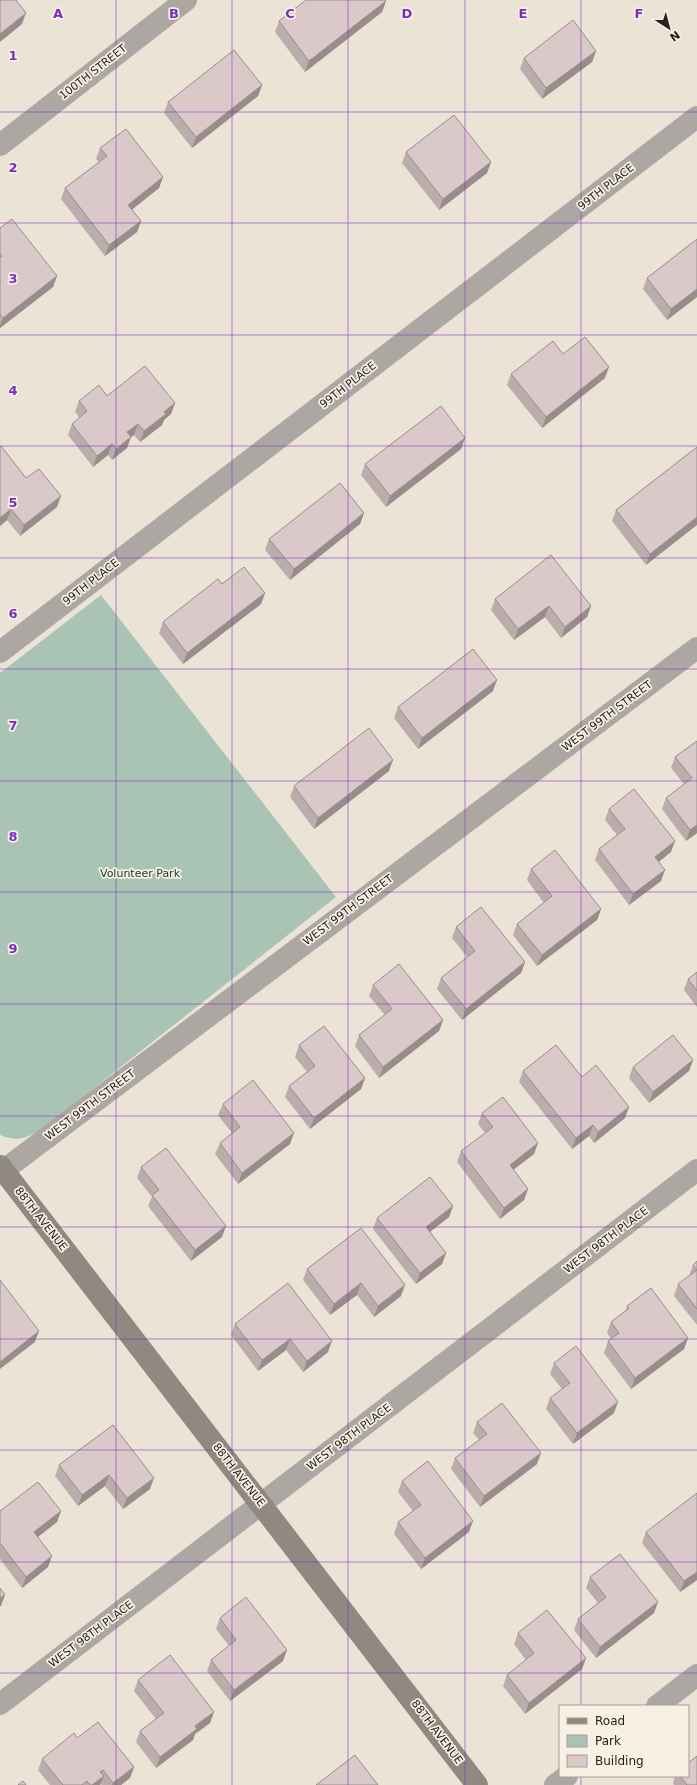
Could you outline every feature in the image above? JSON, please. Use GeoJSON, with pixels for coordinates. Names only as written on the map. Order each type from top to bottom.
{"type":"FeatureCollection","features":[{"type":"Feature","properties":{"kind":"street","name":"100TH STREET"},"geometry":{"type":"LineString","coordinates":[[0,145],[186,0]]}},
{"type":"Feature","properties":{"kind":"street","name":"99TH PLACE"},"geometry":{"type":"LineString","coordinates":[[0,652],[697,117]]}},
{"type":"Feature","properties":{"kind":"street","name":"WEST 99TH STREET"},"geometry":{"type":"LineString","coordinates":[[1,1170],[697,648]]}},
{"type":"Feature","properties":{"kind":"street","name":"88TH AVENUE"},"geometry":{"type":"LineString","coordinates":[[1,1170],[477,1785]]}},
{"type":"Feature","properties":{"kind":"street","name":"WEST 98TH PLACE"},"geometry":{"type":"LineString","coordinates":[[0,1704],[697,1170]]}},
{"type":"Feature","properties":{"kind":"street"},"geometry":{"type":"LineString","coordinates":[[658,1705],[697,1675]]}},
{"type":"Feature","properties":{"kind":"street"},"geometry":{"type":"LineString","coordinates":[[555,1785],[566,1777]]}},
{"type":"Feature","properties":{"kind":"green space","name":"Volunteer Park"},"geometry":{"type":"Polygon","coordinates":[[[101,595],[336,897],[46,1126],[29,1136],[14,1139],[0,1135],[0,673],[101,595]]]}},
{"type":"Feature","properties":{"kind":"building"},"geometry":{"type":"Polygon","coordinates":[[[0,0],[16,0],[26,13],[0,34],[0,0]]]}},
{"type":"Feature","properties":{"kind":"building"},"geometry":{"type":"Polygon","coordinates":[[[306,0],[386,1],[309,61],[279,21],[306,0]]]}},
{"type":"Feature","properties":{"kind":"building"},"geometry":{"type":"Polygon","coordinates":[[[573,20],[596,51],[546,88],[524,58],[573,20]]]}},
{"type":"Feature","properties":{"kind":"building"},"geometry":{"type":"Polygon","coordinates":[[[234,50],[262,85],[196,137],[168,102],[234,50]]]}},
{"type":"Feature","properties":{"kind":"building"},"geometry":{"type":"Polygon","coordinates":[[[454,115],[491,162],[443,199],[406,152],[454,115]]]}},
{"type":"Feature","properties":{"kind":"building"},"geometry":{"type":"Polygon","coordinates":[[[126,129],[163,177],[128,205],[141,221],[109,245],[65,188],[107,156],[100,148],[126,129]]]}},
{"type":"Feature","properties":{"kind":"building"},"geometry":{"type":"Polygon","coordinates":[[[12,219],[57,276],[3,318],[0,314],[0,257],[2,256],[0,254],[0,228],[12,219]]]}},
{"type":"Feature","properties":{"kind":"building"},"geometry":{"type":"Polygon","coordinates":[[[697,239],[697,289],[671,309],[647,278],[697,239]]]}},
{"type":"Feature","properties":{"kind":"building"},"geometry":{"type":"Polygon","coordinates":[[[585,337],[609,367],[546,417],[511,374],[553,341],[563,354],[585,337]]]}},
{"type":"Feature","properties":{"kind":"building"},"geometry":{"type":"Polygon","coordinates":[[[145,366],[175,403],[164,412],[166,414],[144,431],[138,424],[127,432],[131,437],[116,449],[112,444],[97,456],[72,424],[87,411],[79,401],[99,385],[107,396],[145,366]]]}},
{"type":"Feature","properties":{"kind":"building"},"geometry":{"type":"Polygon","coordinates":[[[441,406],[465,438],[390,496],[365,464],[441,406]]]}},
{"type":"Feature","properties":{"kind":"building"},"geometry":{"type":"Polygon","coordinates":[[[1,446],[26,478],[39,469],[61,496],[24,525],[11,509],[0,518],[1,446]]]}},
{"type":"Feature","properties":{"kind":"building"},"geometry":{"type":"Polygon","coordinates":[[[697,447],[697,517],[650,554],[616,510],[697,447]]]}},
{"type":"Feature","properties":{"kind":"building"},"geometry":{"type":"Polygon","coordinates":[[[340,483],[364,513],[294,569],[269,539],[340,483]]]}},
{"type":"Feature","properties":{"kind":"building"},"geometry":{"type":"Polygon","coordinates":[[[551,555],[591,606],[565,627],[549,606],[518,629],[495,599],[551,555]]]}},
{"type":"Feature","properties":{"kind":"building"},"geometry":{"type":"Polygon","coordinates":[[[244,567],[265,593],[187,653],[163,622],[218,579],[222,584],[244,567]]]}},
{"type":"Feature","properties":{"kind":"building"},"geometry":{"type":"Polygon","coordinates":[[[473,649],[497,680],[422,738],[398,707],[473,649]]]}},
{"type":"Feature","properties":{"kind":"building"},"geometry":{"type":"Polygon","coordinates":[[[369,728],[393,760],[318,818],[294,786],[369,728]]]}},
{"type":"Feature","properties":{"kind":"building"},"geometry":{"type":"Polygon","coordinates":[[[697,741],[697,825],[690,830],[666,798],[692,778],[675,757],[697,741]]]}},
{"type":"Feature","properties":{"kind":"building"},"geometry":{"type":"Polygon","coordinates":[[[634,789],[675,841],[655,857],[665,870],[633,894],[599,849],[625,829],[609,809],[634,789]]]}},
{"type":"Feature","properties":{"kind":"building"},"geometry":{"type":"Polygon","coordinates":[[[555,850],[601,909],[542,955],[517,924],[552,896],[531,869],[555,850]]]}},
{"type":"Feature","properties":{"kind":"building"},"geometry":{"type":"Polygon","coordinates":[[[481,907],[525,962],[466,1009],[441,978],[475,951],[456,927],[481,907]]]}},
{"type":"Feature","properties":{"kind":"building"},"geometry":{"type":"Polygon","coordinates":[[[399,964],[443,1020],[383,1067],[359,1035],[392,1009],[373,985],[399,964]]]}},
{"type":"Feature","properties":{"kind":"building"},"geometry":{"type":"Polygon","coordinates":[[[697,972],[697,991],[688,979],[697,972]]]}},
{"type":"Feature","properties":{"kind":"building"},"geometry":{"type":"Polygon","coordinates":[[[324,1026],[365,1078],[314,1118],[289,1086],[315,1066],[299,1045],[324,1026]]]}},
{"type":"Feature","properties":{"kind":"building"},"geometry":{"type":"Polygon","coordinates":[[[673,1035],[693,1060],[653,1092],[633,1067],[673,1035]]]}},
{"type":"Feature","properties":{"kind":"building"},"geometry":{"type":"Polygon","coordinates":[[[556,1045],[582,1077],[596,1065],[629,1107],[598,1132],[593,1125],[576,1138],[523,1071],[556,1045]]]}},
{"type":"Feature","properties":{"kind":"building"},"geometry":{"type":"Polygon","coordinates":[[[253,1080],[294,1133],[242,1173],[220,1143],[240,1127],[223,1104],[253,1080]]]}},
{"type":"Feature","properties":{"kind":"building"},"geometry":{"type":"Polygon","coordinates":[[[503,1097],[538,1143],[510,1165],[528,1189],[504,1208],[461,1151],[493,1127],[482,1113],[503,1097]]]}},
{"type":"Feature","properties":{"kind":"building"},"geometry":{"type":"Polygon","coordinates":[[[166,1148],[226,1226],[195,1250],[152,1195],[159,1190],[141,1167],[166,1148]]]}},
{"type":"Feature","properties":{"kind":"building"},"geometry":{"type":"Polygon","coordinates":[[[430,1177],[453,1206],[426,1227],[446,1253],[420,1273],[377,1218],[430,1177]]]}},
{"type":"Feature","properties":{"kind":"building"},"geometry":{"type":"Polygon","coordinates":[[[361,1228],[405,1285],[378,1306],[361,1283],[334,1304],[307,1269],[361,1228]]]}},
{"type":"Feature","properties":{"kind":"building"},"geometry":{"type":"Polygon","coordinates":[[[697,1261],[697,1270],[693,1265],[697,1261]]]}},
{"type":"Feature","properties":{"kind":"building"},"geometry":{"type":"Polygon","coordinates":[[[697,1270],[697,1309],[678,1284],[697,1270]]]}},
{"type":"Feature","properties":{"kind":"building"},"geometry":{"type":"Polygon","coordinates":[[[0,1280],[39,1331],[0,1362],[0,1280]]]}},
{"type":"Feature","properties":{"kind":"building"},"geometry":{"type":"Polygon","coordinates":[[[288,1283],[332,1341],[307,1361],[290,1339],[262,1360],[235,1324],[288,1283]]]}},
{"type":"Feature","properties":{"kind":"building"},"geometry":{"type":"Polygon","coordinates":[[[651,1288],[688,1338],[635,1378],[608,1341],[619,1333],[611,1322],[629,1308],[627,1306],[651,1288]]]}},
{"type":"Feature","properties":{"kind":"building"},"geometry":{"type":"Polygon","coordinates":[[[576,1346],[618,1402],[577,1433],[550,1398],[570,1383],[554,1363],[576,1346]]]}},
{"type":"Feature","properties":{"kind":"building"},"geometry":{"type":"Polygon","coordinates":[[[502,1403],[541,1453],[484,1496],[455,1458],[487,1434],[477,1422],[502,1403]]]}},
{"type":"Feature","properties":{"kind":"building"},"geometry":{"type":"Polygon","coordinates":[[[113,1425],[154,1478],[127,1498],[109,1475],[82,1495],[59,1465],[113,1425]]]}},
{"type":"Feature","properties":{"kind":"building"},"geometry":{"type":"Polygon","coordinates":[[[428,1461],[473,1521],[425,1558],[398,1522],[421,1505],[402,1481],[428,1461]]]}},
{"type":"Feature","properties":{"kind":"building"},"geometry":{"type":"Polygon","coordinates":[[[38,1482],[61,1511],[34,1532],[52,1556],[26,1577],[0,1543],[0,1511],[38,1482]]]}},
{"type":"Feature","properties":{"kind":"building"},"geometry":{"type":"Polygon","coordinates":[[[697,1493],[697,1572],[684,1581],[646,1532],[697,1493]]]}},
{"type":"Feature","properties":{"kind":"building"},"geometry":{"type":"Polygon","coordinates":[[[620,1554],[658,1602],[600,1647],[578,1619],[606,1597],[590,1577],[620,1554]]]}},
{"type":"Feature","properties":{"kind":"building"},"geometry":{"type":"Polygon","coordinates":[[[0,1588],[5,1595],[0,1598],[0,1588]]]}},
{"type":"Feature","properties":{"kind":"building"},"geometry":{"type":"Polygon","coordinates":[[[246,1597],[287,1650],[234,1690],[211,1660],[236,1640],[220,1618],[246,1597]]]}},
{"type":"Feature","properties":{"kind":"building"},"geometry":{"type":"Polygon","coordinates":[[[547,1610],[586,1658],[529,1703],[507,1675],[534,1653],[518,1633],[547,1610]]]}},
{"type":"Feature","properties":{"kind":"building"},"geometry":{"type":"Polygon","coordinates":[[[170,1655],[214,1712],[195,1726],[197,1729],[160,1757],[140,1731],[164,1713],[138,1680],[170,1655]]]}},
{"type":"Feature","properties":{"kind":"building"},"geometry":{"type":"Polygon","coordinates":[[[98,1722],[134,1767],[113,1783],[103,1770],[100,1772],[104,1776],[92,1785],[90,1785],[87,1781],[82,1785],[63,1785],[42,1759],[74,1733],[77,1738],[98,1722]]]}},
{"type":"Feature","properties":{"kind":"building"},"geometry":{"type":"Polygon","coordinates":[[[355,1755],[378,1785],[316,1785],[355,1755]]]}},
{"type":"Feature","properties":{"kind":"building"},"geometry":{"type":"Polygon","coordinates":[[[697,1756],[697,1785],[687,1785],[681,1777],[689,1777],[689,1762],[697,1756]]]}},
{"type":"Feature","properties":{"kind":"building"},"geometry":{"type":"Polygon","coordinates":[[[23,1781],[26,1785],[18,1785],[23,1781]]]}}]}
